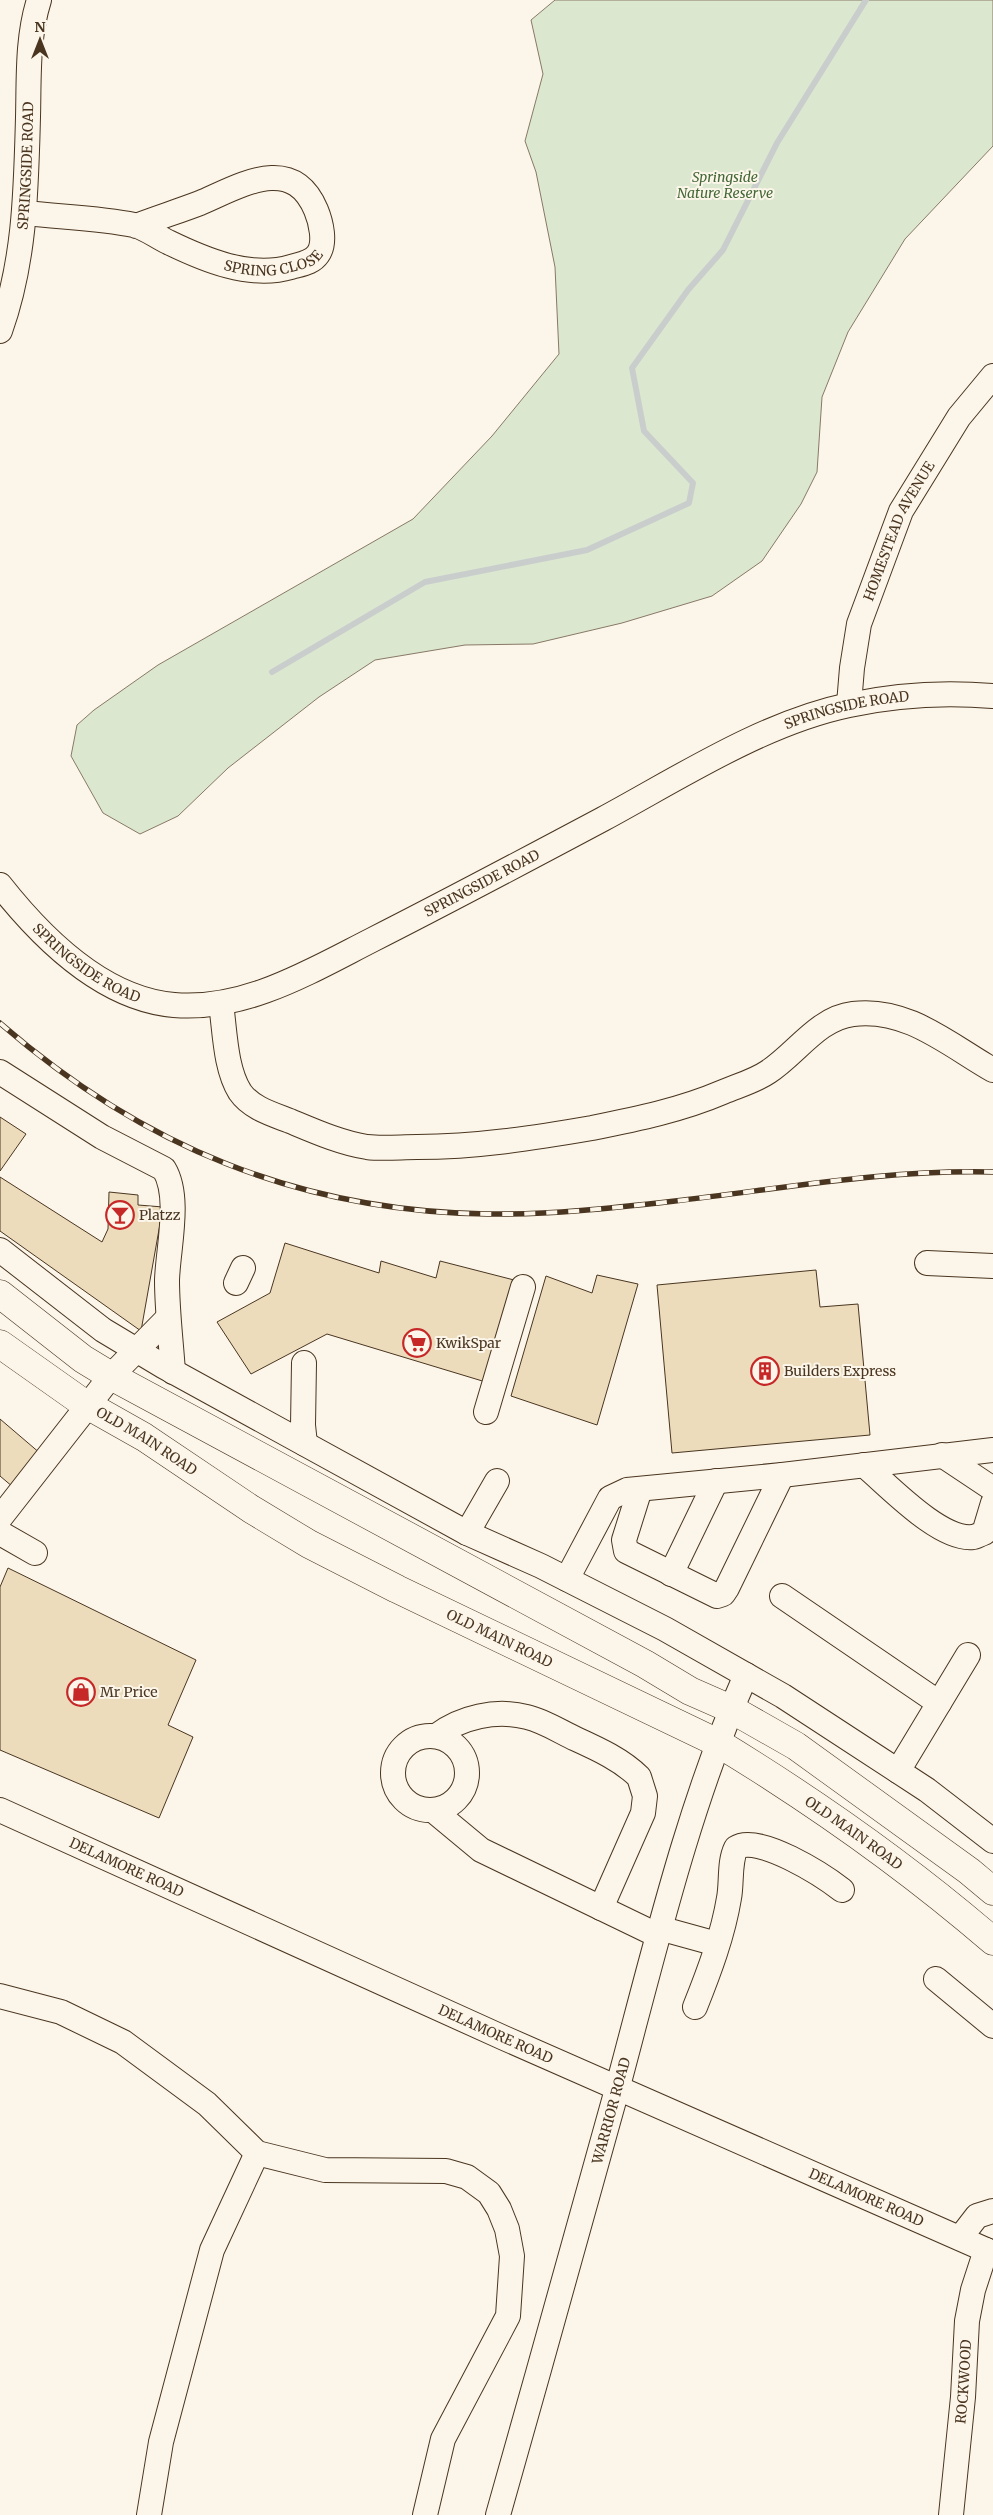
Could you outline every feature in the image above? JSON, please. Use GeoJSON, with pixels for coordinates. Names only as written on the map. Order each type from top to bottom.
{"type":"FeatureCollection","features":[{"type":"Feature","properties":{"kind":"main road"},"geometry":{"type":"LineString","coordinates":[[0,1294],[83,1359],[112,1376],[645,1664],[690,1691],[731,1709],[796,1746],[993,1890]]}},
{"type":"Feature","properties":{"kind":"main road","name":"OLD MAIN ROAD"},"geometry":{"type":"LineString","coordinates":[[0,1344],[89,1406],[144,1437],[251,1509],[309,1544],[397,1589],[718,1743],[765,1772],[890,1857],[993,1941]]}},
{"type":"Feature","properties":{"kind":"street","name":"SPRINGSIDE ROAD"},"geometry":{"type":"LineString","coordinates":[[0,331],[12,298],[26,213],[30,43],[39,0]]}},
{"type":"Feature","properties":{"kind":"street","name":"SPRING CLOSE"},"geometry":{"type":"LineString","coordinates":[[26,213],[136,226],[169,243],[248,271],[286,268],[310,262],[318,254],[321,247],[320,220],[314,206],[295,182],[283,178],[263,178],[238,186],[199,203],[136,226]]}},
{"type":"Feature","properties":{"kind":"street","name":"HOMESTEAD AVENUE"},"geometry":{"type":"LineString","coordinates":[[849,704],[859,624],[901,511],[959,417],[993,376]]}},
{"type":"Feature","properties":{"kind":"street","name":"SPRINGSIDE ROAD"},"geometry":{"type":"LineString","coordinates":[[0,885],[19,909],[61,952],[112,985],[159,1002],[173,1005],[221,1004],[268,990],[317,968],[525,861],[738,746],[789,724],[849,704],[912,696],[993,696]]}},
{"type":"Feature","properties":{"kind":"street"},"geometry":{"type":"LineString","coordinates":[[221,1004],[231,1070],[240,1091],[254,1106],[319,1133],[367,1147],[438,1147],[525,1140],[656,1115],[719,1094],[768,1073],[798,1045],[843,1016],[855,1013],[875,1014],[901,1019],[935,1033],[993,1070]]}},
{"type":"Feature","properties":{"kind":"street"},"geometry":{"type":"LineString","coordinates":[[0,1072],[102,1137],[164,1169],[169,1180],[172,1202],[167,1278],[168,1318],[173,1372]]}},
{"type":"Feature","properties":{"kind":"street"},"geometry":{"type":"LineString","coordinates":[[0,1250],[103,1330],[136,1350],[467,1533],[567,1579],[665,1629],[746,1675],[927,1790],[993,1841]]}},
{"type":"Feature","properties":{"kind":"street"},"geometry":{"type":"LineString","coordinates":[[927,1263],[993,1266]]}},
{"type":"Feature","properties":{"kind":"street"},"geometry":{"type":"LineString","coordinates":[[486,1412],[523,1287]]}},
{"type":"Feature","properties":{"kind":"street"},"geometry":{"type":"LineString","coordinates":[[0,1518],[112,1376],[168,1318]]}},
{"type":"Feature","properties":{"kind":"street"},"geometry":{"type":"LineString","coordinates":[[304,1364],[303,1425],[305,1444]]}},
{"type":"Feature","properties":{"kind":"street"},"geometry":{"type":"LineString","coordinates":[[567,1579],[610,1498],[627,1490],[993,1450]]}},
{"type":"Feature","properties":{"kind":"street"},"geometry":{"type":"LineString","coordinates":[[942,1456],[993,1489]]}},
{"type":"Feature","properties":{"kind":"street"},"geometry":{"type":"LineString","coordinates":[[864,1465],[938,1527],[959,1536],[973,1537],[984,1533],[993,1503]]}},
{"type":"Feature","properties":{"kind":"street"},"geometry":{"type":"LineString","coordinates":[[640,1488],[624,1540],[626,1551],[708,1594],[717,1596],[723,1594],[782,1474]]}},
{"type":"Feature","properties":{"kind":"street"},"geometry":{"type":"LineString","coordinates":[[467,1533],[497,1481]]}},
{"type":"Feature","properties":{"kind":"street"},"geometry":{"type":"LineString","coordinates":[[671,1574],[716,1481]]}},
{"type":"Feature","properties":{"kind":"street"},"geometry":{"type":"LineString","coordinates":[[0,1533],[35,1552]]}},
{"type":"Feature","properties":{"kind":"street"},"geometry":{"type":"LineString","coordinates":[[782,1596],[939,1703]]}},
{"type":"Feature","properties":{"kind":"street"},"geometry":{"type":"LineString","coordinates":[[898,1771],[968,1655]]}},
{"type":"Feature","properties":{"kind":"street","name":"WARRIOR ROAD"},"geometry":{"type":"LineString","coordinates":[[498,2515],[617,2088],[658,1931],[708,1765],[746,1675]]}},
{"type":"Feature","properties":{"kind":"street"},"geometry":{"type":"LineString","coordinates":[[436,1736],[449,1726],[463,1720],[507,1714],[528,1717],[589,1745],[639,1776],[645,1796],[643,1813],[601,1908]]}},
{"type":"Feature","properties":{"kind":"street"},"geometry":{"type":"LineString","coordinates":[[436,1736],[446,1740],[459,1750],[466,1764],[467,1774],[461,1794],[449,1805],[434,1811],[423,1810],[404,1801],[397,1793],[392,1772],[398,1752],[406,1744],[415,1738],[436,1736]]}},
{"type":"Feature","properties":{"kind":"street","name":"DELAMORE ROAD"},"geometry":{"type":"LineString","coordinates":[[0,1810],[617,2088],[990,2252]]}},
{"type":"Feature","properties":{"kind":"street"},"geometry":{"type":"LineString","coordinates":[[434,1811],[481,1850],[601,1908],[658,1931],[717,1944]]}},
{"type":"Feature","properties":{"kind":"street"},"geometry":{"type":"LineString","coordinates":[[695,2007],[717,1944],[729,1899],[733,1857],[736,1848],[748,1844],[764,1848],[810,1867],[842,1890]]}},
{"type":"Feature","properties":{"kind":"street"},"geometry":{"type":"LineString","coordinates":[[936,1978],[993,2026]]}},
{"type":"Feature","properties":{"kind":"street"},"geometry":{"type":"LineString","coordinates":[[0,1996],[61,2012],[123,2042],[207,2104],[257,2153],[325,2170],[446,2171],[467,2177],[489,2193],[499,2209],[507,2229],[512,2256],[508,2316],[443,2439],[425,2515]]}},
{"type":"Feature","properties":{"kind":"street"},"geometry":{"type":"LineString","coordinates":[[149,2515],[161,2442],[212,2250],[257,2153]]}},
{"type":"Feature","properties":{"kind":"street"},"geometry":{"type":"LineString","coordinates":[[960,2238],[977,2216],[993,2211]]}},
{"type":"Feature","properties":{"kind":"street","name":"ROCKWOOD"},"geometry":{"type":"LineString","coordinates":[[951,2515],[963,2397],[967,2321],[973,2290],[990,2252]]}},
{"type":"Feature","properties":{"kind":"green space","name":"Springside Nature Reserve"},"geometry":{"type":"Polygon","coordinates":[[[555,0],[993,0],[993,146],[905,239],[848,332],[822,397],[817,472],[801,504],[762,561],[712,596],[622,623],[533,644],[465,645],[375,660],[319,697],[228,768],[178,816],[140,834],[103,813],[71,756],[77,725],[94,710],[158,665],[413,519],[492,436],[559,354],[555,267],[536,172],[525,141],[543,74],[531,20],[555,0]]]}},
{"type":"Feature","properties":{"kind":"building"},"geometry":{"type":"Polygon","coordinates":[[[0,1117],[26,1134],[0,1171],[0,1117]]]}},
{"type":"Feature","properties":{"kind":"building"},"geometry":{"type":"Polygon","coordinates":[[[0,1177],[102,1242],[108,1229],[109,1192],[138,1195],[138,1205],[163,1207],[141,1331],[0,1231],[0,1177]]]}},
{"type":"Feature","properties":{"kind":"building"},"geometry":{"type":"Polygon","coordinates":[[[285,1243],[379,1273],[381,1261],[436,1278],[440,1261],[514,1280],[489,1383],[327,1334],[251,1374],[217,1322],[270,1293],[285,1243]]]}},
{"type":"Feature","properties":{"kind":"building","name":"Builders Express"},"geometry":{"type":"Polygon","coordinates":[[[816,1270],[820,1307],[858,1304],[870,1435],[672,1453],[657,1285],[816,1270]]]}},
{"type":"Feature","properties":{"kind":"building"},"geometry":{"type":"Polygon","coordinates":[[[597,1275],[638,1284],[597,1425],[511,1396],[546,1276],[592,1293],[597,1275]]]}},
{"type":"Feature","properties":{"kind":"building"},"geometry":{"type":"Polygon","coordinates":[[[0,1419],[41,1454],[13,1487],[0,1476],[0,1419]]]}},
{"type":"Feature","properties":{"kind":"building"},"geometry":{"type":"Polygon","coordinates":[[[8,1568],[196,1660],[168,1725],[193,1737],[159,1818],[0,1750],[0,1587],[8,1568]]]}},
{"type":"Feature","properties":{"kind":"waterway"},"geometry":{"type":"LineString","coordinates":[[272,672],[425,582],[587,550],[689,503],[693,483],[644,431],[632,368],[688,290],[723,250],[777,143],[866,0]]}},
{"type":"Feature","properties":{"kind":"railway"},"geometry":{"type":"LineString","coordinates":[[0,1023],[54,1066],[109,1104],[167,1137],[226,1163],[287,1185],[351,1200],[418,1210],[487,1214],[534,1213],[652,1204],[873,1177],[953,1172],[993,1172]]}},
{"type":"Feature","properties":{"kind":"place","name":"Platzz"},"geometry":{"type":"Point","coordinates":[120,1215]}},
{"type":"Feature","properties":{"kind":"place","name":"KwikSpar"},"geometry":{"type":"Point","coordinates":[417,1343]}},
{"type":"Feature","properties":{"kind":"place","name":"Builders Express"},"geometry":{"type":"Point","coordinates":[765,1371]}},
{"type":"Feature","properties":{"kind":"place","name":"Mr Price"},"geometry":{"type":"Point","coordinates":[81,1692]}}]}
